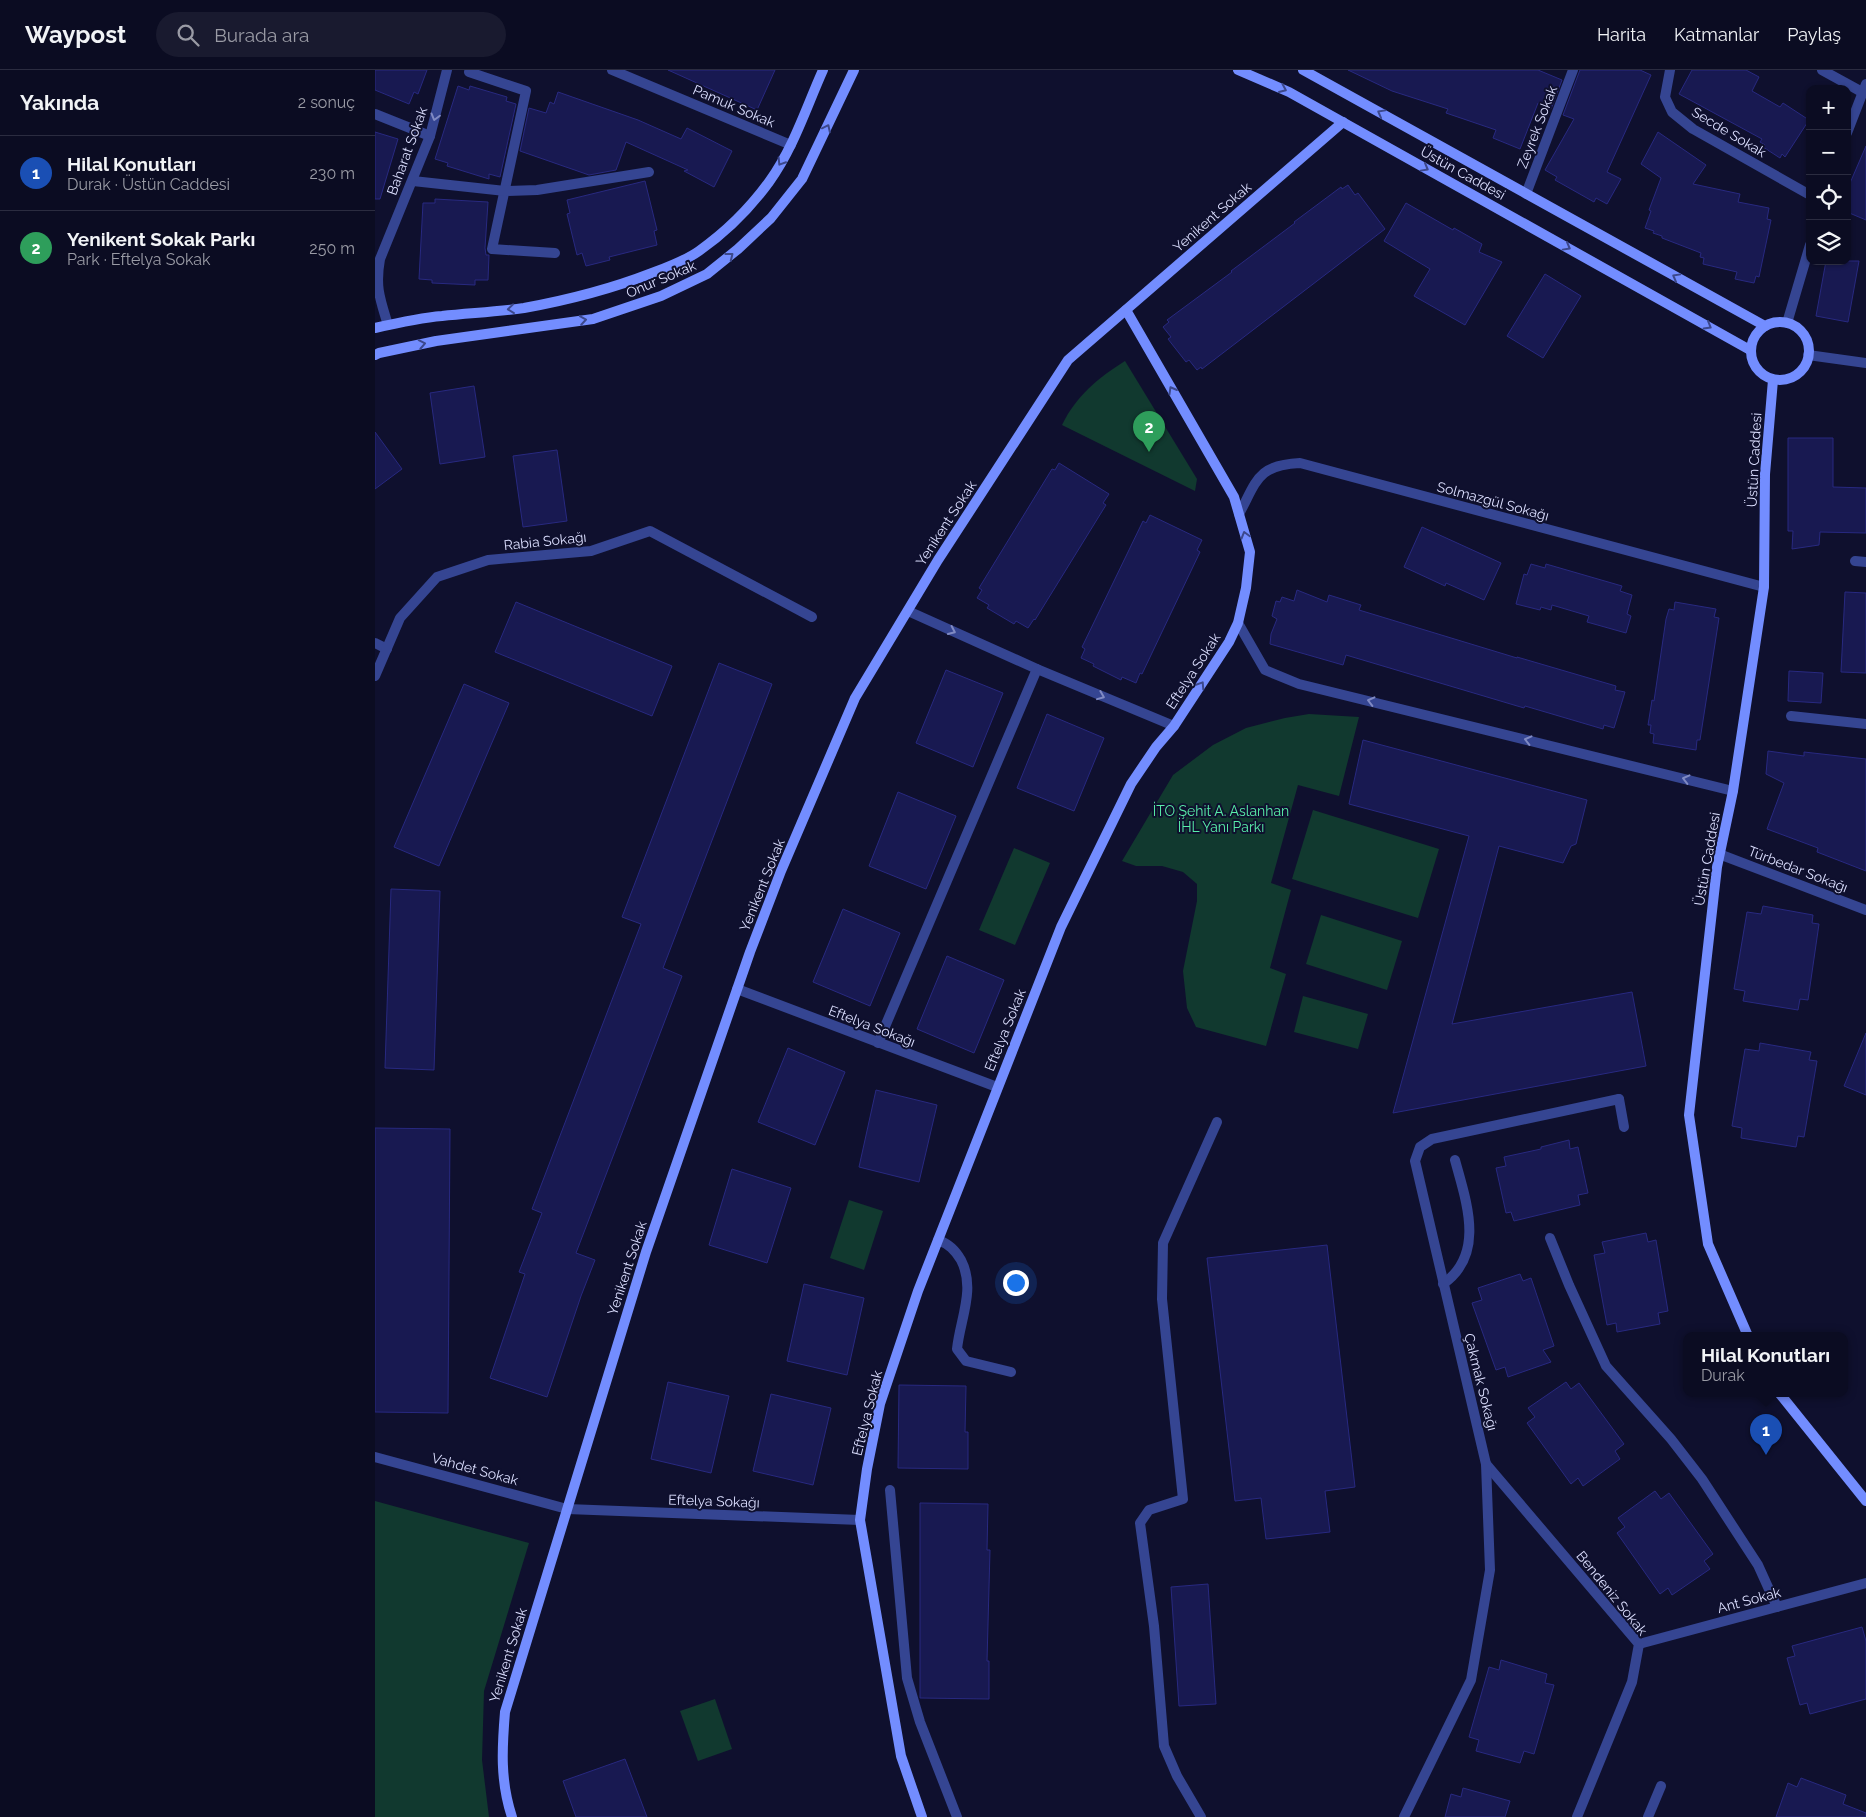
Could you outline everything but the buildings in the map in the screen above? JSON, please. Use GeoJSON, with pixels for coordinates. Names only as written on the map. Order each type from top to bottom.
{"type":"FeatureCollection","features":[{"type":"Feature","properties":{"kind":"street","name":"Baharat Sokak"},"geometry":{"type":"LineString","coordinates":[[387,325],[377,289],[376,275],[380,259],[430,136],[447,70]]}},
{"type":"Feature","properties":{"kind":"street","name":"Pamuk Sokak"},"geometry":{"type":"LineString","coordinates":[[611,70],[791,145]]}},
{"type":"Feature","properties":{"kind":"street","name":"Onur Sokak"},"geometry":{"type":"LineString","coordinates":[[375,328],[439,316],[523,308],[582,296],[627,283],[674,264],[699,251],[748,208],[769,180],[791,145],[823,70]]}},
{"type":"Feature","properties":{"kind":"street","name":"Onur Sokak"},"geometry":{"type":"LineString","coordinates":[[375,355],[436,342],[593,319],[661,296],[707,274],[738,250],[771,218],[803,179],[855,70]]}},
{"type":"Feature","properties":{"kind":"street","name":"Üstün Caddesi"},"geometry":{"type":"LineString","coordinates":[[1238,70],[1289,92],[1751,350]]}},
{"type":"Feature","properties":{"kind":"street","name":"Üstün Caddesi"},"geometry":{"type":"LineString","coordinates":[[1303,70],[1765,326]]}},
{"type":"Feature","properties":{"kind":"street","name":"Zeyrek Sokak"},"geometry":{"type":"LineString","coordinates":[[1526,194],[1573,70]]}},
{"type":"Feature","properties":{"kind":"street","name":"Secde Sokak"},"geometry":{"type":"LineString","coordinates":[[1670,70],[1665,97],[1672,112],[1693,129],[1806,193]]}},
{"type":"Feature","properties":{"kind":"street"},"geometry":{"type":"LineString","coordinates":[[1822,70],[1864,88],[1848,130]]}},
{"type":"Feature","properties":{"kind":"street"},"geometry":{"type":"LineString","coordinates":[[469,72],[526,91],[493,249],[555,253]]}},
{"type":"Feature","properties":{"kind":"street"},"geometry":{"type":"LineString","coordinates":[[375,114],[430,136]]}},
{"type":"Feature","properties":{"kind":"street","name":"Yenikent Sokak"},"geometry":{"type":"LineString","coordinates":[[512,1817],[506,1800],[501,1754],[505,1712],[567,1508],[646,1252],[737,988],[781,871],[855,698],[938,560],[1068,360],[1343,122]]}},
{"type":"Feature","properties":{"kind":"street"},"geometry":{"type":"LineString","coordinates":[[413,181],[505,191],[537,190],[649,172]]}},
{"type":"Feature","properties":{"kind":"street"},"geometry":{"type":"LineString","coordinates":[[1787,323],[1806,259]]}},
{"type":"Feature","properties":{"kind":"street","name":"Eftelya Sokak"},"geometry":{"type":"LineString","coordinates":[[922,1817],[901,1756],[860,1520],[867,1469],[880,1404],[937,1240],[1061,927],[1131,784],[1156,747],[1174,726],[1229,642],[1238,623],[1246,588],[1250,552],[1235,498],[1126,310]]}},
{"type":"Feature","properties":{"kind":"street"},"geometry":{"type":"LineString","coordinates":[[1774,323],[1787,323],[1799,330],[1805,337],[1808,355],[1806,364],[1801,372],[1783,380],[1773,380],[1764,376],[1757,369],[1752,360],[1751,350],[1757,332],[1765,326],[1774,323]]}},
{"type":"Feature","properties":{"kind":"street"},"geometry":{"type":"LineString","coordinates":[[1808,355],[1866,363]]}},
{"type":"Feature","properties":{"kind":"street","name":"Üstün Caddesi"},"geometry":{"type":"LineString","coordinates":[[1746,1332],[1708,1244],[1689,1114],[1715,875],[1733,791],[1764,587],[1765,474],[1773,380]]}},
{"type":"Feature","properties":{"kind":"street","name":"Solmazgül Sokağı"},"geometry":{"type":"LineString","coordinates":[[1239,514],[1263,472],[1281,464],[1300,463],[1764,587]]}},
{"type":"Feature","properties":{"kind":"street","name":"Rabia Sokağı"},"geometry":{"type":"LineString","coordinates":[[375,676],[401,618],[437,577],[488,560],[591,551],[650,531],[812,617]]}},
{"type":"Feature","properties":{"kind":"street"},"geometry":{"type":"LineString","coordinates":[[1855,562],[1866,562]]}},
{"type":"Feature","properties":{"kind":"street"},"geometry":{"type":"LineString","coordinates":[[908,610],[1037,670],[1174,726]]}},
{"type":"Feature","properties":{"kind":"street"},"geometry":{"type":"LineString","coordinates":[[1238,623],[1265,670],[1299,684],[1733,791]]}},
{"type":"Feature","properties":{"kind":"street"},"geometry":{"type":"LineString","coordinates":[[375,643],[387,649]]}},
{"type":"Feature","properties":{"kind":"street"},"geometry":{"type":"LineString","coordinates":[[878,1043],[1037,670]]}},
{"type":"Feature","properties":{"kind":"street"},"geometry":{"type":"LineString","coordinates":[[1791,716],[1866,724]]}},
{"type":"Feature","properties":{"kind":"street","name":"Türbedar Sokağı"},"geometry":{"type":"LineString","coordinates":[[1719,854],[1866,910]]}},
{"type":"Feature","properties":{"kind":"street","name":"Eftelya Sokağı"},"geometry":{"type":"LineString","coordinates":[[737,988],[997,1087]]}},
{"type":"Feature","properties":{"kind":"street","name":"Çakmak Sokağı"},"geometry":{"type":"LineString","coordinates":[[1404,1817],[1471,1680],[1490,1570],[1486,1464],[1415,1161],[1420,1147],[1432,1139],[1619,1099],[1625,1127]]}},
{"type":"Feature","properties":{"kind":"street"},"geometry":{"type":"LineString","coordinates":[[1201,1817],[1177,1776],[1164,1746],[1157,1655],[1141,1523],[1149,1510],[1183,1499],[1162,1300],[1163,1243],[1217,1122]]}},
{"type":"Feature","properties":{"kind":"street"},"geometry":{"type":"LineString","coordinates":[[1443,1284],[1459,1270],[1469,1241],[1470,1228],[1455,1160]]}},
{"type":"Feature","properties":{"kind":"street"},"geometry":{"type":"LineString","coordinates":[[1551,1238],[1569,1285],[1606,1366],[1671,1439],[1702,1479],[1758,1565],[1777,1607]]}},
{"type":"Feature","properties":{"kind":"street"},"geometry":{"type":"LineString","coordinates":[[937,1240],[947,1243],[954,1250],[968,1278],[968,1292],[959,1330],[957,1349],[966,1361],[1011,1372]]}},
{"type":"Feature","properties":{"kind":"street"},"geometry":{"type":"LineString","coordinates":[[1782,1397],[1866,1501]]}},
{"type":"Feature","properties":{"kind":"street","name":"Vahdet Sokak"},"geometry":{"type":"LineString","coordinates":[[375,1457],[567,1508]]}},
{"type":"Feature","properties":{"kind":"street","name":"Bendeniz Sokak"},"geometry":{"type":"LineString","coordinates":[[1486,1464],[1639,1644],[1632,1682],[1577,1817]]}},
{"type":"Feature","properties":{"kind":"street"},"geometry":{"type":"LineString","coordinates":[[890,1490],[907,1678],[920,1722],[957,1817]]}},
{"type":"Feature","properties":{"kind":"street","name":"Eftelya Sokağı"},"geometry":{"type":"LineString","coordinates":[[567,1508],[860,1520]]}},
{"type":"Feature","properties":{"kind":"street","name":"Ant Sokak"},"geometry":{"type":"LineString","coordinates":[[1639,1644],[1866,1584]]}},
{"type":"Feature","properties":{"kind":"street"},"geometry":{"type":"LineString","coordinates":[[1648,1817],[1661,1786]]}},
{"type":"Feature","properties":{"kind":"green space"},"geometry":{"type":"Polygon","coordinates":[[[1125,361],[1197,479],[1195,491],[1062,425],[1081,396],[1106,374],[1125,361]]]}},
{"type":"Feature","properties":{"kind":"green space","name":"İTO Şehit A. Aslanhan İHL Yanı Parkı"},"geometry":{"type":"Polygon","coordinates":[[[1309,714],[1359,717],[1339,796],[1298,785],[1271,883],[1291,890],[1270,968],[1286,974],[1266,1046],[1196,1027],[1187,1008],[1183,971],[1197,901],[1197,884],[1183,872],[1162,866],[1136,866],[1122,861],[1173,775],[1213,745],[1246,728],[1309,714]]]}},
{"type":"Feature","properties":{"kind":"green space"},"geometry":{"type":"Polygon","coordinates":[[[1313,810],[1439,849],[1418,918],[1292,879],[1313,810]]]}},
{"type":"Feature","properties":{"kind":"green space"},"geometry":{"type":"Polygon","coordinates":[[[1014,848],[1050,863],[1015,945],[979,930],[1014,848]]]}},
{"type":"Feature","properties":{"kind":"green space"},"geometry":{"type":"Polygon","coordinates":[[[1321,915],[1402,941],[1387,990],[1306,964],[1321,915]]]}},
{"type":"Feature","properties":{"kind":"green space"},"geometry":{"type":"Polygon","coordinates":[[[1303,996],[1368,1014],[1358,1049],[1294,1032],[1303,996]]]}},
{"type":"Feature","properties":{"kind":"green space"},"geometry":{"type":"Polygon","coordinates":[[[849,1200],[883,1211],[864,1270],[830,1258],[849,1200]]]}},
{"type":"Feature","properties":{"kind":"green space"},"geometry":{"type":"Polygon","coordinates":[[[375,1501],[529,1543],[484,1691],[482,1760],[489,1817],[375,1817],[375,1501]]]}},
{"type":"Feature","properties":{"kind":"green space"},"geometry":{"type":"Polygon","coordinates":[[[715,1699],[732,1749],[698,1761],[680,1711],[715,1699]]]}},
{"type":"Feature","properties":{"kind":"place","name":"Yenikent Sokak Parkı"},"geometry":{"type":"Point","coordinates":[1149,452]}},
{"type":"Feature","properties":{"kind":"place","name":"Hilal Konutları"},"geometry":{"type":"Point","coordinates":[1766,1455]}}]}
